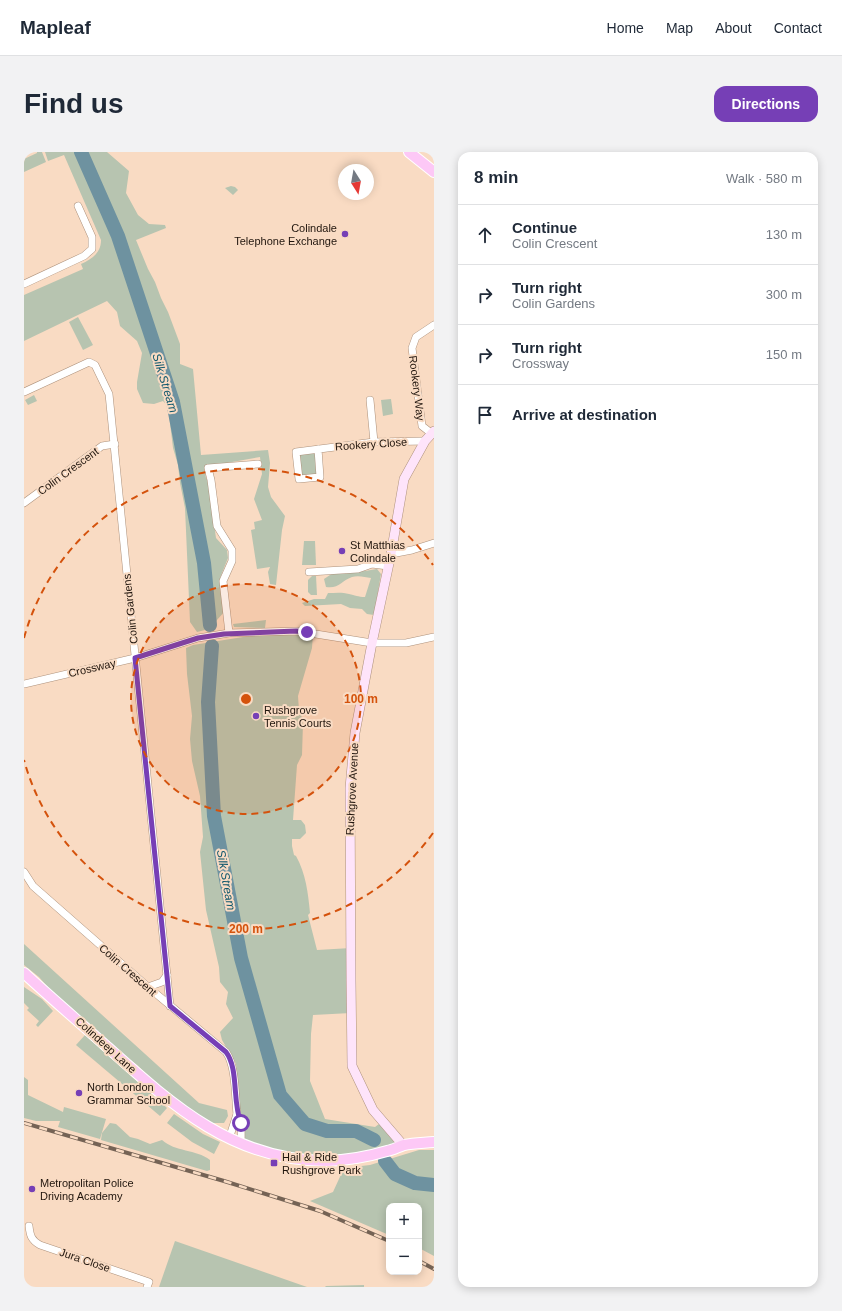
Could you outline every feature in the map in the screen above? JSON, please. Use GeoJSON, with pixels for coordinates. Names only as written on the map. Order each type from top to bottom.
{"type":"FeatureCollection","features":[{"type":"Feature","properties":{"kind":"main road"},"geometry":{"type":"LineString","coordinates":[[409,152],[434,172]]}},
{"type":"Feature","properties":{"kind":"main road","name":"Colindeep Lane"},"geometry":{"type":"LineString","coordinates":[[24,973],[175,1106],[208,1127],[240,1144],[288,1158],[326,1161],[360,1158],[389,1151],[404,1145],[434,1142]]}},
{"type":"Feature","properties":{"kind":"main road","name":"Colindeep Lane"},"geometry":{"type":"LineString","coordinates":[[24,978],[47,994]]}},
{"type":"Feature","properties":{"kind":"street"},"geometry":{"type":"LineString","coordinates":[[24,284],[84,256],[92,249],[92,237],[78,206]]}},
{"type":"Feature","properties":{"kind":"street","name":"Rookery Way"},"geometry":{"type":"LineString","coordinates":[[433,432],[422,426],[412,348],[416,338],[434,325]]}},
{"type":"Feature","properties":{"kind":"street","name":"Colin Gardens"},"geometry":{"type":"LineString","coordinates":[[24,392],[89,362],[95,365],[109,394],[170,1006]]}},
{"type":"Feature","properties":{"kind":"street"},"geometry":{"type":"LineString","coordinates":[[370,400],[374,442]]}},
{"type":"Feature","properties":{"kind":"street","name":"Rushgrove Avenue"},"geometry":{"type":"LineString","coordinates":[[404,1145],[373,1110],[352,1066],[350,972],[350,788],[355,733],[391,554],[404,479],[425,440],[433,432]]}},
{"type":"Feature","properties":{"kind":"street","name":"Rookery Close"},"geometry":{"type":"LineString","coordinates":[[318,449],[320,477],[298,479],[296,452],[318,449],[374,442],[425,440]]}},
{"type":"Feature","properties":{"kind":"street","name":"Colin Crescent"},"geometry":{"type":"LineString","coordinates":[[24,502],[102,446],[115,444]]}},
{"type":"Feature","properties":{"kind":"street"},"geometry":{"type":"LineString","coordinates":[[227,633],[223,582],[232,562],[232,550],[217,526],[208,468],[258,464]]}},
{"type":"Feature","properties":{"kind":"street"},"geometry":{"type":"LineString","coordinates":[[391,554],[412,550],[434,543]]}},
{"type":"Feature","properties":{"kind":"street"},"geometry":{"type":"LineString","coordinates":[[309,572],[358,569],[372,564],[388,566]]}},
{"type":"Feature","properties":{"kind":"street","name":"Crossway"},"geometry":{"type":"LineString","coordinates":[[24,684],[135,658],[198,638],[227,633],[296,631],[372,643],[406,643],[434,637]]}},
{"type":"Feature","properties":{"kind":"street","name":"Colin Crescent"},"geometry":{"type":"LineString","coordinates":[[24,872],[33,886],[170,1006],[226,1052],[232,1066],[237,1114],[241,1123],[242,1131],[240,1144]]}},
{"type":"Feature","properties":{"kind":"street"},"geometry":{"type":"LineString","coordinates":[[148,987],[162,982],[167,975]]}},
{"type":"Feature","properties":{"kind":"street","name":"Colin Crescent"},"geometry":{"type":"LineString","coordinates":[[229,1139],[237,1114]]}},
{"type":"Feature","properties":{"kind":"street","name":"Jura Close"},"geometry":{"type":"LineString","coordinates":[[29,1226],[30,1236],[40,1245],[149,1282],[147,1287]]}},
{"type":"Feature","properties":{"kind":"green space"},"geometry":{"type":"Polygon","coordinates":[[[37,152],[42,152],[46,162],[24,172],[24,159],[37,152]]]}},
{"type":"Feature","properties":{"kind":"green space"},"geometry":{"type":"Polygon","coordinates":[[[45,152],[107,152],[129,171],[126,193],[138,215],[149,224],[165,225],[166,228],[136,240],[168,312],[180,344],[180,364],[193,369],[201,455],[268,450],[270,463],[268,487],[271,497],[285,516],[276,585],[270,584],[268,572],[270,567],[257,569],[251,530],[255,529],[254,522],[262,520],[254,499],[262,474],[260,457],[204,467],[208,481],[216,538],[227,550],[228,558],[220,578],[225,611],[209,629],[197,632],[190,622],[185,508],[178,465],[173,448],[168,407],[163,401],[154,404],[143,403],[137,389],[142,353],[137,341],[120,326],[117,312],[107,301],[24,341],[24,295],[83,269],[81,264],[95,255],[101,245],[101,240],[64,155],[48,161],[45,152]]]}},
{"type":"Feature","properties":{"kind":"green space"},"geometry":{"type":"Polygon","coordinates":[[[231,186],[238,190],[233,195],[225,188],[231,186]]]}},
{"type":"Feature","properties":{"kind":"green space"},"geometry":{"type":"Polygon","coordinates":[[[78,317],[93,345],[83,350],[69,322],[78,317]]]}},
{"type":"Feature","properties":{"kind":"green space"},"geometry":{"type":"Polygon","coordinates":[[[34,395],[37,401],[28,405],[25,400],[34,395]]]}},
{"type":"Feature","properties":{"kind":"green space"},"geometry":{"type":"Polygon","coordinates":[[[391,399],[393,414],[383,416],[381,400],[391,399]]]}},
{"type":"Feature","properties":{"kind":"green space"},"geometry":{"type":"Polygon","coordinates":[[[316,452],[318,475],[301,477],[298,454],[316,452]]]}},
{"type":"Feature","properties":{"kind":"green space"},"geometry":{"type":"Polygon","coordinates":[[[304,541],[315,541],[316,565],[302,565],[304,541]]]}},
{"type":"Feature","properties":{"kind":"green space"},"geometry":{"type":"Polygon","coordinates":[[[377,569],[381,574],[374,615],[367,614],[362,609],[350,608],[341,604],[305,606],[302,603],[314,599],[325,599],[328,593],[344,593],[365,597],[371,578],[354,576],[334,587],[326,587],[324,579],[333,573],[377,569]]]}},
{"type":"Feature","properties":{"kind":"green space"},"geometry":{"type":"Polygon","coordinates":[[[312,576],[316,576],[317,595],[311,595],[308,592],[308,580],[312,576]]]}},
{"type":"Feature","properties":{"kind":"green space"},"geometry":{"type":"Polygon","coordinates":[[[266,620],[265,628],[234,627],[233,624],[266,620]]]}},
{"type":"Feature","properties":{"kind":"green space"},"geometry":{"type":"Polygon","coordinates":[[[297,631],[313,634],[312,648],[298,696],[299,710],[303,723],[302,755],[297,765],[293,820],[301,820],[305,825],[306,833],[300,839],[292,839],[292,846],[294,855],[296,856],[302,870],[306,884],[310,913],[308,915],[317,950],[351,948],[351,1013],[313,1015],[310,1081],[325,1119],[375,1127],[383,1121],[403,1145],[362,1159],[288,1157],[249,1142],[241,1136],[236,1064],[222,1040],[220,1032],[233,1018],[226,1004],[228,992],[220,982],[219,967],[206,910],[200,852],[203,837],[200,796],[192,761],[190,739],[192,716],[187,674],[186,648],[193,645],[243,637],[297,631]]]}},
{"type":"Feature","properties":{"kind":"green space"},"geometry":{"type":"Polygon","coordinates":[[[24,944],[199,1103],[227,1110],[228,1116],[224,1123],[208,1123],[183,1108],[137,1065],[96,1033],[58,999],[39,977],[24,965],[24,944]]]}},
{"type":"Feature","properties":{"kind":"green space"},"geometry":{"type":"Polygon","coordinates":[[[24,987],[42,999],[53,1011],[38,1027],[36,1025],[39,1021],[27,1010],[29,1008],[24,1003],[24,987]]]}},
{"type":"Feature","properties":{"kind":"green space"},"geometry":{"type":"Polygon","coordinates":[[[85,1035],[167,1108],[160,1116],[76,1045],[85,1035]]]}},
{"type":"Feature","properties":{"kind":"green space"},"geometry":{"type":"Polygon","coordinates":[[[24,1077],[28,1080],[28,1095],[63,1112],[64,1107],[106,1119],[100,1139],[58,1127],[60,1121],[36,1121],[24,1118],[24,1077]]]}},
{"type":"Feature","properties":{"kind":"green space"},"geometry":{"type":"Polygon","coordinates":[[[174,1114],[203,1134],[220,1142],[214,1154],[192,1142],[167,1123],[174,1114]]]}},
{"type":"Feature","properties":{"kind":"green space"},"geometry":{"type":"Polygon","coordinates":[[[110,1123],[116,1124],[130,1137],[150,1144],[162,1140],[173,1147],[204,1156],[210,1160],[210,1170],[207,1171],[101,1140],[102,1133],[110,1123]]]}},
{"type":"Feature","properties":{"kind":"green space"},"geometry":{"type":"Polygon","coordinates":[[[419,1150],[434,1150],[434,1256],[422,1250],[422,1203],[386,1203],[386,1234],[310,1201],[333,1192],[344,1168],[370,1165],[419,1150]]]}},
{"type":"Feature","properties":{"kind":"green space"},"geometry":{"type":"Polygon","coordinates":[[[175,1241],[307,1287],[159,1287],[175,1241]]]}},
{"type":"Feature","properties":{"kind":"green space"},"geometry":{"type":"Polygon","coordinates":[[[364,1285],[364,1287],[325,1287],[326,1286],[364,1285]]]}},
{"type":"Feature","properties":{"kind":"waterway","name":"Silk Stream"},"geometry":{"type":"LineString","coordinates":[[81,152],[118,236],[173,402],[204,563],[210,625]]}},
{"type":"Feature","properties":{"kind":"waterway","name":"Silk Stream"},"geometry":{"type":"LineString","coordinates":[[212,646],[208,702],[214,816],[241,958],[280,1095],[305,1124],[327,1131],[356,1131],[374,1140]]}},
{"type":"Feature","properties":{"kind":"waterway","name":"Silk Stream"},"geometry":{"type":"LineString","coordinates":[[385,1161],[395,1174],[415,1183],[434,1185]]}},
{"type":"Feature","properties":{"kind":"railway"},"geometry":{"type":"LineString","coordinates":[[24,1123],[224,1181],[320,1211],[386,1240]]}},
{"type":"Feature","properties":{"kind":"railway"},"geometry":{"type":"LineString","coordinates":[[422,1263],[434,1269]]}},
{"type":"Feature","properties":{"kind":"place","name":"Colindale Telephone Exchange"},"geometry":{"type":"Point","coordinates":[345,234]}},
{"type":"Feature","properties":{"kind":"place","name":"St Matthias Colindale"},"geometry":{"type":"Point","coordinates":[342,551]}},
{"type":"Feature","properties":{"kind":"place","name":"Rushgrove Tennis Courts"},"geometry":{"type":"Point","coordinates":[256,716]}},
{"type":"Feature","properties":{"kind":"place","name":"North London Grammar School"},"geometry":{"type":"Point","coordinates":[79,1093]}},
{"type":"Feature","properties":{"kind":"place","name":"Hail & Ride Rushgrove Park"},"geometry":{"type":"Point","coordinates":[274,1163]}},
{"type":"Feature","properties":{"kind":"place","name":"Metropolitan Police Driving Academy"},"geometry":{"type":"Point","coordinates":[32,1189]}},
{"type":"Feature","properties":{"kind":"route"},"geometry":{"type":"LineString","coordinates":[[241,1123],[237,1114],[232,1066],[226,1052],[170,1006],[135,658],[198,638],[230,633],[307,632]]}}]}
